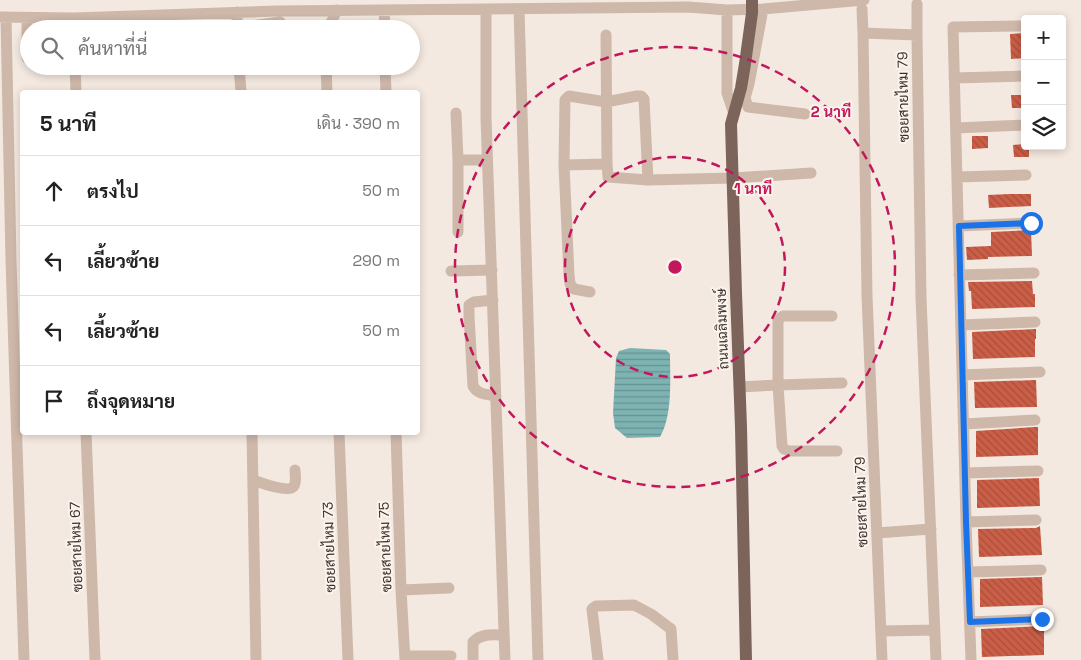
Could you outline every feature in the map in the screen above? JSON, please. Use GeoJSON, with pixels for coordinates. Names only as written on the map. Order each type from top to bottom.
{"type":"FeatureCollection","features":[{"type":"Feature","properties":{"kind":"main road","name":"ถนนเฉลิมพงษ์"},"geometry":{"type":"LineString","coordinates":[[746,660],[733,119],[757,11],[752,0]]}},
{"type":"Feature","properties":{"kind":"street"},"geometry":{"type":"LineString","coordinates":[[118,20],[237,12],[688,8],[757,11],[863,4],[863,33]]}},
{"type":"Feature","properties":{"kind":"street"},"geometry":{"type":"LineString","coordinates":[[917,4],[917,35]]}},
{"type":"Feature","properties":{"kind":"street"},"geometry":{"type":"LineString","coordinates":[[486,9],[487,160],[505,660]]}},
{"type":"Feature","properties":{"kind":"street"},"geometry":{"type":"LineString","coordinates":[[519,9],[538,660]]}},
{"type":"Feature","properties":{"kind":"street"},"geometry":{"type":"LineString","coordinates":[[332,20],[337,10]]}},
{"type":"Feature","properties":{"kind":"street"},"geometry":{"type":"LineString","coordinates":[[384,10],[385,20]]}},
{"type":"Feature","properties":{"kind":"street"},"geometry":{"type":"LineString","coordinates":[[727,10],[727,93],[733,119],[739,117],[749,84],[757,11]]}},
{"type":"Feature","properties":{"kind":"street"},"geometry":{"type":"LineString","coordinates":[[321,11],[322,20]]}},
{"type":"Feature","properties":{"kind":"street"},"geometry":{"type":"LineString","coordinates":[[237,12],[237,20]]}},
{"type":"Feature","properties":{"kind":"street"},"geometry":{"type":"LineString","coordinates":[[20,434],[17,264],[3,17],[40,20]]}},
{"type":"Feature","properties":{"kind":"street"},"geometry":{"type":"LineString","coordinates":[[972,660],[964,473],[953,27],[1021,26]]}},
{"type":"Feature","properties":{"kind":"street","name":"ซอยสายไหม 79"},"geometry":{"type":"LineString","coordinates":[[882,660],[867,296],[863,33],[917,35],[921,298],[936,660]]}},
{"type":"Feature","properties":{"kind":"street"},"geometry":{"type":"LineString","coordinates":[[606,35],[608,177],[648,180],[733,178],[811,173]]}},
{"type":"Feature","properties":{"kind":"street"},"geometry":{"type":"LineString","coordinates":[[75,75],[76,90]]}},
{"type":"Feature","properties":{"kind":"street"},"geometry":{"type":"LineString","coordinates":[[239,75],[240,90]]}},
{"type":"Feature","properties":{"kind":"street"},"geometry":{"type":"LineString","coordinates":[[326,75],[327,90]]}},
{"type":"Feature","properties":{"kind":"street"},"geometry":{"type":"LineString","coordinates":[[386,75],[386,90]]}},
{"type":"Feature","properties":{"kind":"street"},"geometry":{"type":"LineString","coordinates":[[954,78],[1021,76]]}},
{"type":"Feature","properties":{"kind":"street"},"geometry":{"type":"LineString","coordinates":[[590,292],[574,289],[570,284],[564,165],[565,100],[569,96],[606,102],[637,96],[641,96],[644,99],[648,180]]}},
{"type":"Feature","properties":{"kind":"street"},"geometry":{"type":"LineString","coordinates":[[745,98],[748,107],[805,114]]}},
{"type":"Feature","properties":{"kind":"street"},"geometry":{"type":"LineString","coordinates":[[456,113],[458,232]]}},
{"type":"Feature","properties":{"kind":"street"},"geometry":{"type":"LineString","coordinates":[[956,128],[1021,125]]}},
{"type":"Feature","properties":{"kind":"street"},"geometry":{"type":"LineString","coordinates":[[458,160],[487,160]]}},
{"type":"Feature","properties":{"kind":"street"},"geometry":{"type":"LineString","coordinates":[[564,165],[607,164]]}},
{"type":"Feature","properties":{"kind":"street"},"geometry":{"type":"LineString","coordinates":[[957,177],[1026,175]]}},
{"type":"Feature","properties":{"kind":"street"},"geometry":{"type":"LineString","coordinates":[[959,226],[1031,223]]}},
{"type":"Feature","properties":{"kind":"street"},"geometry":{"type":"LineString","coordinates":[[451,271],[492,270]]}},
{"type":"Feature","properties":{"kind":"street"},"geometry":{"type":"LineString","coordinates":[[959,275],[1034,273]]}},
{"type":"Feature","properties":{"kind":"street"},"geometry":{"type":"LineString","coordinates":[[493,300],[474,302],[469,305],[469,316],[473,386],[479,393],[496,396]]}},
{"type":"Feature","properties":{"kind":"street"},"geometry":{"type":"LineString","coordinates":[[832,316],[783,316],[780,318],[778,321],[778,385],[782,446],[784,449],[789,451],[837,452]]}},
{"type":"Feature","properties":{"kind":"street"},"geometry":{"type":"LineString","coordinates":[[961,325],[1035,322]]}},
{"type":"Feature","properties":{"kind":"street"},"geometry":{"type":"LineString","coordinates":[[962,375],[1040,372]]}},
{"type":"Feature","properties":{"kind":"street"},"geometry":{"type":"LineString","coordinates":[[739,387],[842,383]]}},
{"type":"Feature","properties":{"kind":"street"},"geometry":{"type":"LineString","coordinates":[[964,424],[1034,420]]}},
{"type":"Feature","properties":{"kind":"street"},"geometry":{"type":"LineString","coordinates":[[20,435],[24,660]]}},
{"type":"Feature","properties":{"kind":"street","name":"ซอยสายไหม 67"},"geometry":{"type":"LineString","coordinates":[[86,435],[95,660]]}},
{"type":"Feature","properties":{"kind":"street"},"geometry":{"type":"LineString","coordinates":[[252,435],[256,660]]}},
{"type":"Feature","properties":{"kind":"street","name":"ซอยสายไหม 73"},"geometry":{"type":"LineString","coordinates":[[339,435],[348,660]]}},
{"type":"Feature","properties":{"kind":"street","name":"ซอยสายไหม 75"},"geometry":{"type":"LineString","coordinates":[[396,435],[405,658]]}},
{"type":"Feature","properties":{"kind":"street"},"geometry":{"type":"LineString","coordinates":[[253,480],[290,489],[294,486],[295,470]]}},
{"type":"Feature","properties":{"kind":"street"},"geometry":{"type":"LineString","coordinates":[[964,473],[1038,470]]}},
{"type":"Feature","properties":{"kind":"street"},"geometry":{"type":"LineString","coordinates":[[966,522],[1036,520]]}},
{"type":"Feature","properties":{"kind":"street"},"geometry":{"type":"LineString","coordinates":[[878,533],[931,530]]}},
{"type":"Feature","properties":{"kind":"street"},"geometry":{"type":"LineString","coordinates":[[968,572],[1042,570]]}},
{"type":"Feature","properties":{"kind":"street"},"geometry":{"type":"LineString","coordinates":[[401,590],[449,588]]}},
{"type":"Feature","properties":{"kind":"street"},"geometry":{"type":"LineString","coordinates":[[598,660],[592,609],[596,606],[616,605],[634,605],[671,629],[673,660]]}},
{"type":"Feature","properties":{"kind":"street"},"geometry":{"type":"LineString","coordinates":[[970,622],[1042,619]]}},
{"type":"Feature","properties":{"kind":"street"},"geometry":{"type":"LineString","coordinates":[[881,631],[935,630]]}},
{"type":"Feature","properties":{"kind":"street"},"geometry":{"type":"LineString","coordinates":[[473,660],[473,642],[478,637],[484,635],[504,635]]}},
{"type":"Feature","properties":{"kind":"street"},"geometry":{"type":"LineString","coordinates":[[405,658],[450,656]]}},
{"type":"Feature","properties":{"kind":"water"},"geometry":{"type":"Polygon","coordinates":[[[630,348],[666,350],[670,354],[669,408],[660,437],[627,438],[615,428],[613,413],[616,358],[619,351],[630,348]]]}},
{"type":"Feature","properties":{"kind":"building"},"geometry":{"type":"Polygon","coordinates":[[[1021,33],[1021,58],[1011,59],[1010,34],[1021,33]]]}},
{"type":"Feature","properties":{"kind":"building"},"geometry":{"type":"Polygon","coordinates":[[[1011,95],[1021,95],[1021,108],[1012,108],[1011,95]]]}},
{"type":"Feature","properties":{"kind":"building"},"geometry":{"type":"Polygon","coordinates":[[[972,136],[988,136],[988,148],[972,149],[972,136]]]}},
{"type":"Feature","properties":{"kind":"building"},"geometry":{"type":"Polygon","coordinates":[[[1021,144],[1021,150],[1029,150],[1029,157],[1014,157],[1013,145],[1021,144]]]}},
{"type":"Feature","properties":{"kind":"building"},"geometry":{"type":"Polygon","coordinates":[[[1031,194],[1031,206],[989,208],[988,195],[1031,194]]]}},
{"type":"Feature","properties":{"kind":"building"},"geometry":{"type":"Polygon","coordinates":[[[1031,230],[1032,256],[988,257],[988,259],[967,260],[966,247],[991,246],[991,232],[1031,230]]]}},
{"type":"Feature","properties":{"kind":"building"},"geometry":{"type":"Polygon","coordinates":[[[1032,281],[1035,307],[972,309],[971,291],[969,291],[968,282],[1032,281]]]}},
{"type":"Feature","properties":{"kind":"building"},"geometry":{"type":"Polygon","coordinates":[[[1036,329],[1035,357],[973,359],[972,332],[1036,329]]]}},
{"type":"Feature","properties":{"kind":"building"},"geometry":{"type":"Polygon","coordinates":[[[1036,380],[1037,407],[975,408],[974,382],[1036,380]]]}},
{"type":"Feature","properties":{"kind":"building"},"geometry":{"type":"Polygon","coordinates":[[[1038,427],[1038,455],[976,457],[976,431],[1038,427]]]}},
{"type":"Feature","properties":{"kind":"building"},"geometry":{"type":"Polygon","coordinates":[[[1039,478],[1040,506],[977,508],[977,480],[1039,478]]]}},
{"type":"Feature","properties":{"kind":"building"},"geometry":{"type":"Polygon","coordinates":[[[1040,526],[1042,555],[979,557],[978,529],[1036,528],[1040,526]]]}},
{"type":"Feature","properties":{"kind":"building"},"geometry":{"type":"Polygon","coordinates":[[[1042,577],[1043,605],[980,607],[980,579],[1042,577]]]}},
{"type":"Feature","properties":{"kind":"building"},"geometry":{"type":"Polygon","coordinates":[[[1044,626],[1044,655],[982,657],[981,629],[1044,626]]]}},
{"type":"Feature","properties":{"kind":"route"},"geometry":{"type":"LineString","coordinates":[[1031,223],[959,226],[964,473],[970,622],[1042,619]]}}]}
